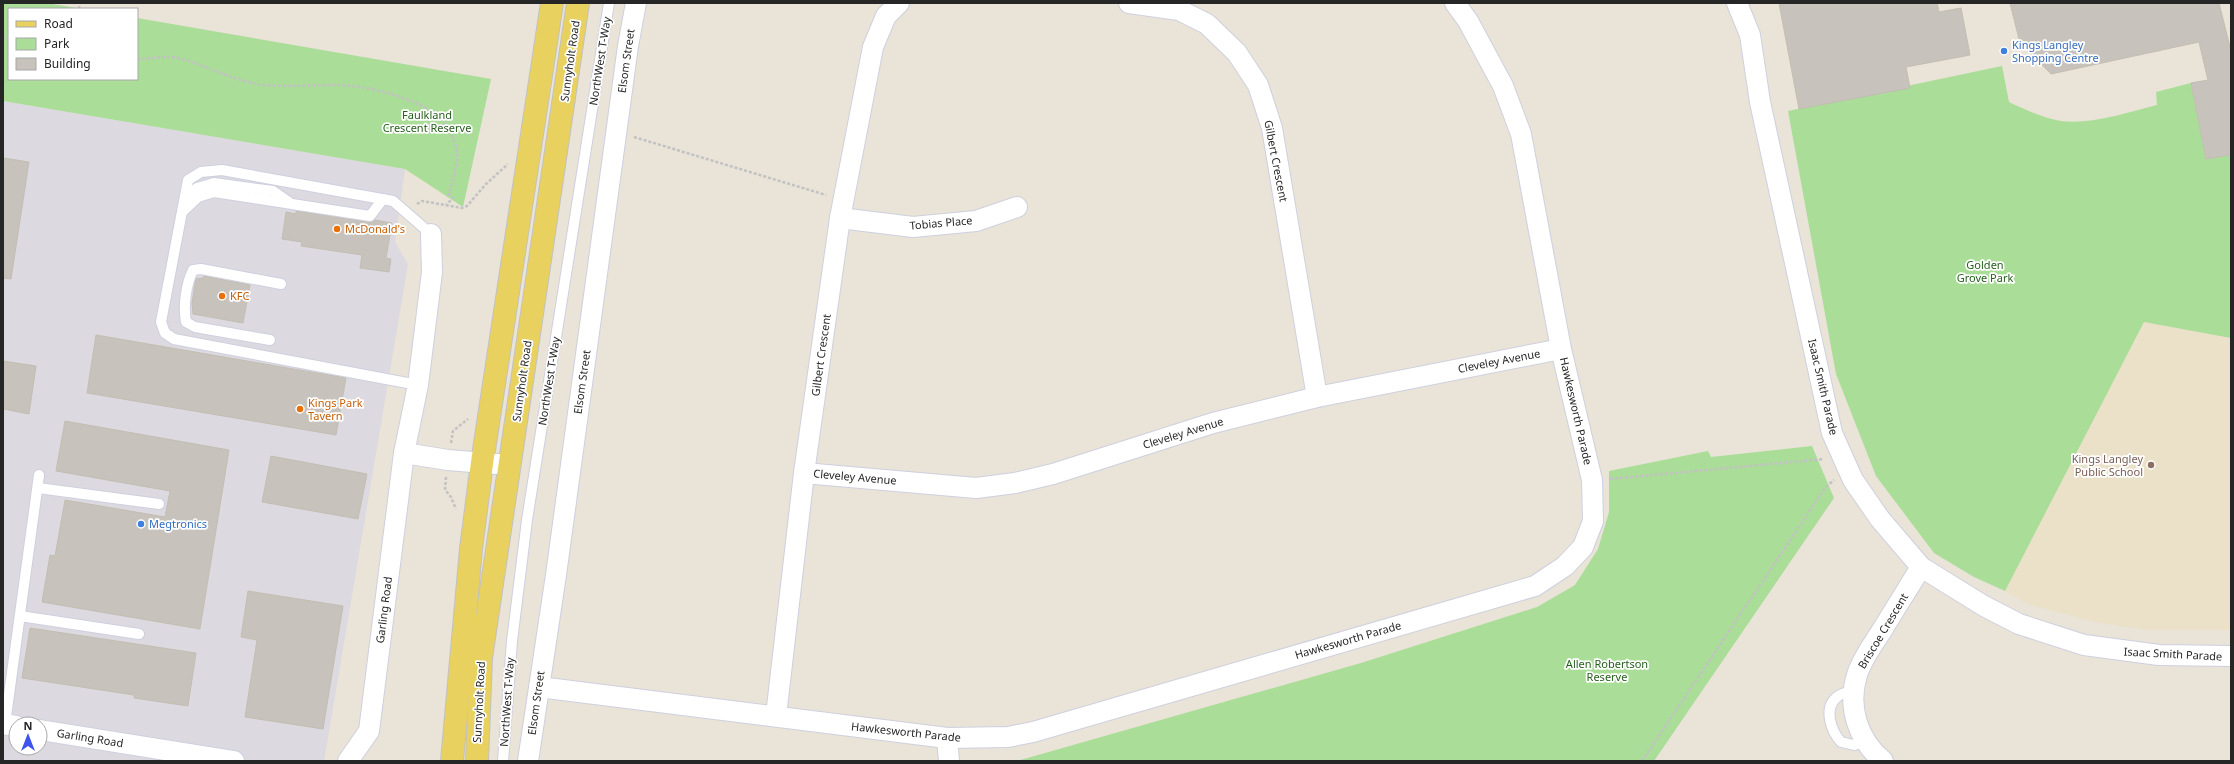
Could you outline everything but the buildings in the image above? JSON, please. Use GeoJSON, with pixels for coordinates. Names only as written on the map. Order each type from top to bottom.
{"type":"FeatureCollection","features":[{"type":"Feature","properties":{"kind":"main road","name":"Sunnyholt Road"},"geometry":{"type":"LineString","coordinates":[[452,761],[470,556],[482,463],[552,3]]}},
{"type":"Feature","properties":{"kind":"main road","name":"Sunnyholt Road"},"geometry":{"type":"LineString","coordinates":[[477,761],[481,658],[578,3]]}},
{"type":"Feature","properties":{"kind":"street","name":"Elsom Street"},"geometry":{"type":"LineString","coordinates":[[528,761],[556,575],[616,131],[636,3]]}},
{"type":"Feature","properties":{"kind":"street","name":"Gilbert Crescent"},"geometry":{"type":"LineString","coordinates":[[776,716],[804,473],[842,209],[873,47],[886,16],[899,3]]}},
{"type":"Feature","properties":{"kind":"street","name":"Gilbert Crescent"},"geometry":{"type":"LineString","coordinates":[[1128,3],[1179,10],[1207,24],[1238,53],[1258,85],[1272,128],[1317,397]]}},
{"type":"Feature","properties":{"kind":"street","name":"Hawkesworth Parade"},"geometry":{"type":"LineString","coordinates":[[539,687],[947,738],[1008,737],[1033,732],[1535,586],[1565,566],[1583,547],[1592,521],[1592,480],[1561,349],[1521,134],[1503,86],[1468,21],[1455,3]]}},
{"type":"Feature","properties":{"kind":"street","name":"Isaac Smith Parade"},"geometry":{"type":"LineString","coordinates":[[1737,3],[1750,35],[1760,102],[1832,433],[1845,462],[1880,519],[1921,567],[1984,606],[2019,624],[2084,646],[2159,655],[2231,656]]}},
{"type":"Feature","properties":{"kind":"street","name":"Tobias Place"},"geometry":{"type":"LineString","coordinates":[[842,209],[913,227],[976,221],[1017,207]]}},
{"type":"Feature","properties":{"kind":"street","name":"Garling Road"},"geometry":{"type":"LineString","coordinates":[[348,761],[369,731],[404,453],[418,385],[432,272],[431,234]]}},
{"type":"Feature","properties":{"kind":"street","name":"Cleveley Avenue"},"geometry":{"type":"LineString","coordinates":[[804,473],[976,488],[1015,483],[1053,474],[1214,423],[1317,397],[1561,349]]}},
{"type":"Feature","properties":{"kind":"street"},"geometry":{"type":"LineString","coordinates":[[404,453],[509,465]]}},
{"type":"Feature","properties":{"kind":"street","name":"Briscoe Crescent"},"geometry":{"type":"LineString","coordinates":[[1883,761],[1866,741],[1855,718],[1854,690],[1861,665],[1921,567]]}},
{"type":"Feature","properties":{"kind":"street","name":"Garling Road"},"geometry":{"type":"LineString","coordinates":[[48,731],[234,761]]}},
{"type":"Feature","properties":{"kind":"street"},"geometry":{"type":"LineString","coordinates":[[947,738],[949,761]]}},
{"type":"Feature","properties":{"kind":"lane","name":"NorthWest T-Way"},"geometry":{"type":"LineString","coordinates":[[503,761],[512,641],[527,520],[609,3]]}},
{"type":"Feature","properties":{"kind":"lane"},"geometry":{"type":"LineString","coordinates":[[418,385],[174,339],[165,332],[161,322],[188,180],[201,172],[222,170],[393,201],[431,234]]}},
{"type":"Feature","properties":{"kind":"lane"},"geometry":{"type":"LineString","coordinates":[[185,197],[197,188],[214,183],[273,191],[292,204]]}},
{"type":"Feature","properties":{"kind":"lane"},"geometry":{"type":"LineString","coordinates":[[182,212],[198,197],[214,192],[370,216],[383,199]]}},
{"type":"Feature","properties":{"kind":"lane"},"geometry":{"type":"LineString","coordinates":[[270,340],[195,327],[186,322],[184,312],[190,276],[193,270],[201,269],[281,284]]}},
{"type":"Feature","properties":{"kind":"lane"},"geometry":{"type":"LineString","coordinates":[[9,716],[20,616],[39,474]]}},
{"type":"Feature","properties":{"kind":"lane"},"geometry":{"type":"LineString","coordinates":[[38,488],[159,504]]}},
{"type":"Feature","properties":{"kind":"lane"},"geometry":{"type":"LineString","coordinates":[[20,616],[139,634]]}},
{"type":"Feature","properties":{"kind":"path"},"geometry":{"type":"LineString","coordinates":[[138,60],[160,57],[181,59],[235,79],[263,84],[308,87],[339,85],[361,88],[390,94],[417,105],[436,114],[451,131],[457,148],[456,163],[449,194],[454,198],[446,205],[462,208],[467,206],[486,184],[511,161]]}},
{"type":"Feature","properties":{"kind":"path"},"geometry":{"type":"LineString","coordinates":[[616,131],[842,209]]}},
{"type":"Feature","properties":{"kind":"path"},"geometry":{"type":"LineString","coordinates":[[1592,480],[1845,462]]}},
{"type":"Feature","properties":{"kind":"path"},"geometry":{"type":"LineString","coordinates":[[1642,761],[1825,488],[1845,462]]}},
{"type":"Feature","properties":{"kind":"shaded area"},"geometry":{"type":"Polygon","coordinates":[[[3,101],[405,169],[395,242],[408,264],[324,761],[3,761],[3,101]]]}},
{"type":"Feature","properties":{"kind":"shaded area","name":"Kings Langley Public School"},"geometry":{"type":"Polygon","coordinates":[[[2144,322],[2231,338],[2231,630],[2149,630],[2099,623],[2030,605],[2005,591],[2144,322]]]}},
{"type":"Feature","properties":{"kind":"green space","name":"Faulkland Crescent Reserve"},"geometry":{"type":"Polygon","coordinates":[[[3,3],[47,3],[76,8],[8,8],[8,80],[138,80],[138,18],[491,79],[463,207],[405,169],[3,101],[3,3]]]}},
{"type":"Feature","properties":{"kind":"green space","name":"Golden Grove Park"},"geometry":{"type":"Polygon","coordinates":[[[2002,66],[2009,102],[2041,116],[2061,121],[2073,122],[2097,120],[2157,105],[2156,92],[2191,83],[2206,159],[2231,155],[2231,338],[2144,322],[2005,591],[1974,577],[1934,553],[1876,476],[1836,374],[1788,111],[2002,66]]]}},
{"type":"Feature","properties":{"kind":"green space","name":"Allen Robertson Reserve"},"geometry":{"type":"Polygon","coordinates":[[[1812,446],[1834,498],[1654,761],[1017,761],[1361,663],[1537,607],[1575,585],[1598,549],[1609,512],[1609,471],[1708,451],[1711,457],[1812,446]]]}},
{"type":"Feature","properties":{"kind":"place","name":"Kings Langley Shopping Centre"},"geometry":{"type":"Point","coordinates":[2004,51]}},
{"type":"Feature","properties":{"kind":"place","name":"McDonald's"},"geometry":{"type":"Point","coordinates":[337,229]}},
{"type":"Feature","properties":{"kind":"place","name":"KFC"},"geometry":{"type":"Point","coordinates":[222,296]}},
{"type":"Feature","properties":{"kind":"place","name":"Kings Park Tavern"},"geometry":{"type":"Point","coordinates":[300,409]}},
{"type":"Feature","properties":{"kind":"place","name":"Kings Langley Public School"},"geometry":{"type":"Point","coordinates":[2151,465]}},
{"type":"Feature","properties":{"kind":"place","name":"Megtronics"},"geometry":{"type":"Point","coordinates":[141,524]}}]}
